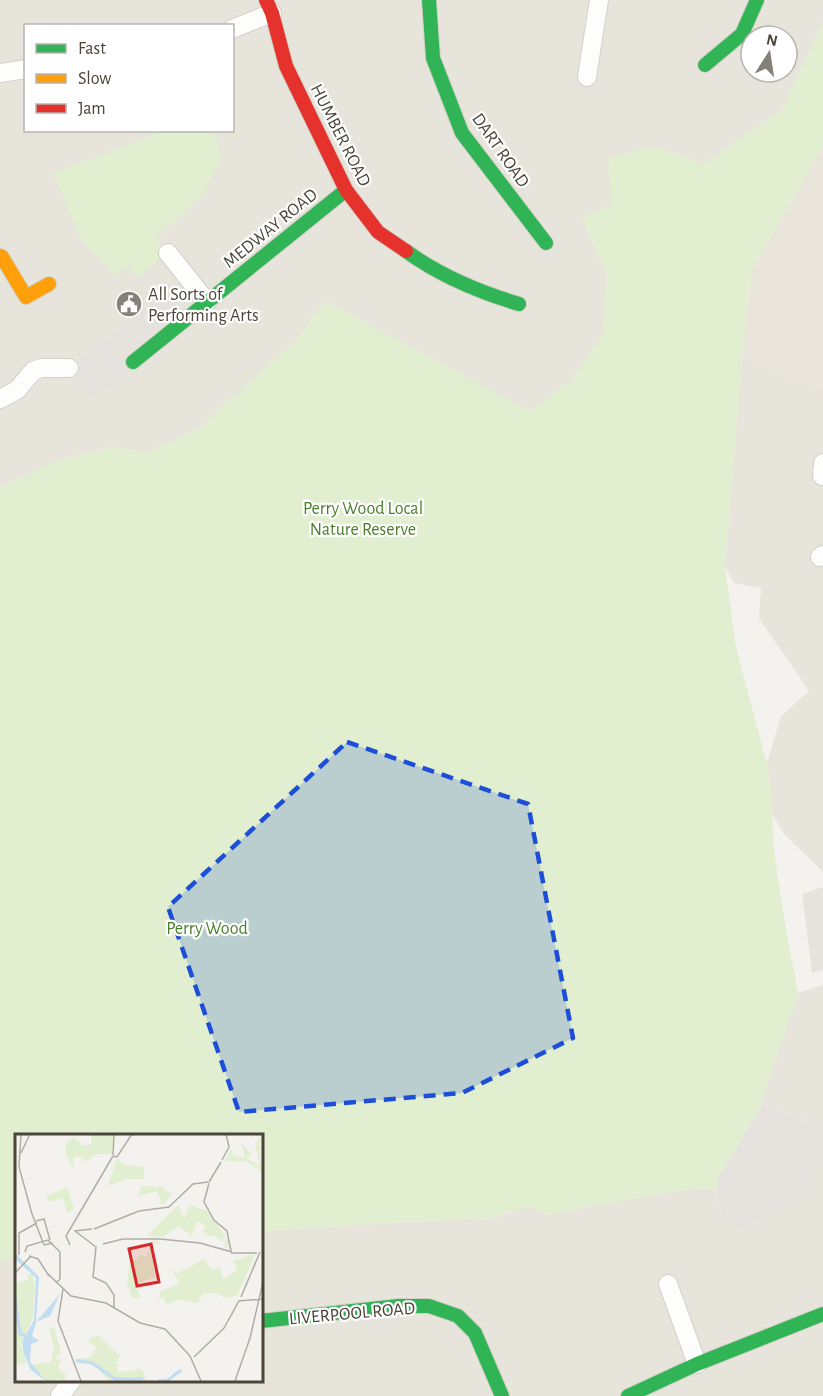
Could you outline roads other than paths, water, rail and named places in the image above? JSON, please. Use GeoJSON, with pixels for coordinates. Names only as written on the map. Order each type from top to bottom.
{"type":"FeatureCollection","features":[{"type":"Feature","properties":{"kind":"street","name":"DART ROAD"},"geometry":{"type":"LineString","coordinates":[[429,0],[433,58],[462,133],[546,243]]}},
{"type":"Feature","properties":{"kind":"street"},"geometry":{"type":"LineString","coordinates":[[587,77],[599,0]]}},
{"type":"Feature","properties":{"kind":"street"},"geometry":{"type":"LineString","coordinates":[[705,65],[742,34],[758,0]]}},
{"type":"Feature","properties":{"kind":"street"},"geometry":{"type":"LineString","coordinates":[[234,28],[269,7]]}},
{"type":"Feature","properties":{"kind":"street","name":"HUMBER ROAD"},"geometry":{"type":"LineString","coordinates":[[269,7],[286,66],[346,190],[378,232],[425,265],[492,296],[519,304]]}},
{"type":"Feature","properties":{"kind":"street"},"geometry":{"type":"LineString","coordinates":[[0,74],[24,69]]}},
{"type":"Feature","properties":{"kind":"street","name":"MEDWAY ROAD"},"geometry":{"type":"LineString","coordinates":[[133,362],[346,190]]}},
{"type":"Feature","properties":{"kind":"street"},"geometry":{"type":"LineString","coordinates":[[168,253],[207,302]]}},
{"type":"Feature","properties":{"kind":"street"},"geometry":{"type":"LineString","coordinates":[[0,256],[26,297],[49,284]]}},
{"type":"Feature","properties":{"kind":"street"},"geometry":{"type":"LineString","coordinates":[[0,399],[17,390],[33,370],[69,368]]}},
{"type":"Feature","properties":{"kind":"street"},"geometry":{"type":"LineString","coordinates":[[823,463],[823,476]]}},
{"type":"Feature","properties":{"kind":"street"},"geometry":{"type":"LineString","coordinates":[[668,1284],[697,1364]]}},
{"type":"Feature","properties":{"kind":"street","name":"LIVERPOOL ROAD"},"geometry":{"type":"LineString","coordinates":[[262,1321],[399,1306],[429,1306],[458,1316],[475,1333],[502,1396]]}},
{"type":"Feature","properties":{"kind":"street"},"geometry":{"type":"LineString","coordinates":[[628,1396],[697,1364],[823,1314]]}},
{"type":"Feature","properties":{"kind":"street"},"geometry":{"type":"LineString","coordinates":[[60,1396],[71,1381]]}},
{"type":"Feature","properties":{"kind":"place","name":"All Sorts of Performing Arts"},"geometry":{"type":"Point","coordinates":[129,304]}},
{"type":"Feature","properties":{"kind":"park label","name":"Perry Wood Local Nature Reserve"},"geometry":{"type":"Point","coordinates":[363,518]}},
{"type":"Feature","properties":{"kind":"park label","name":"Perry Wood"},"geometry":{"type":"Point","coordinates":[207,928]}}]}
